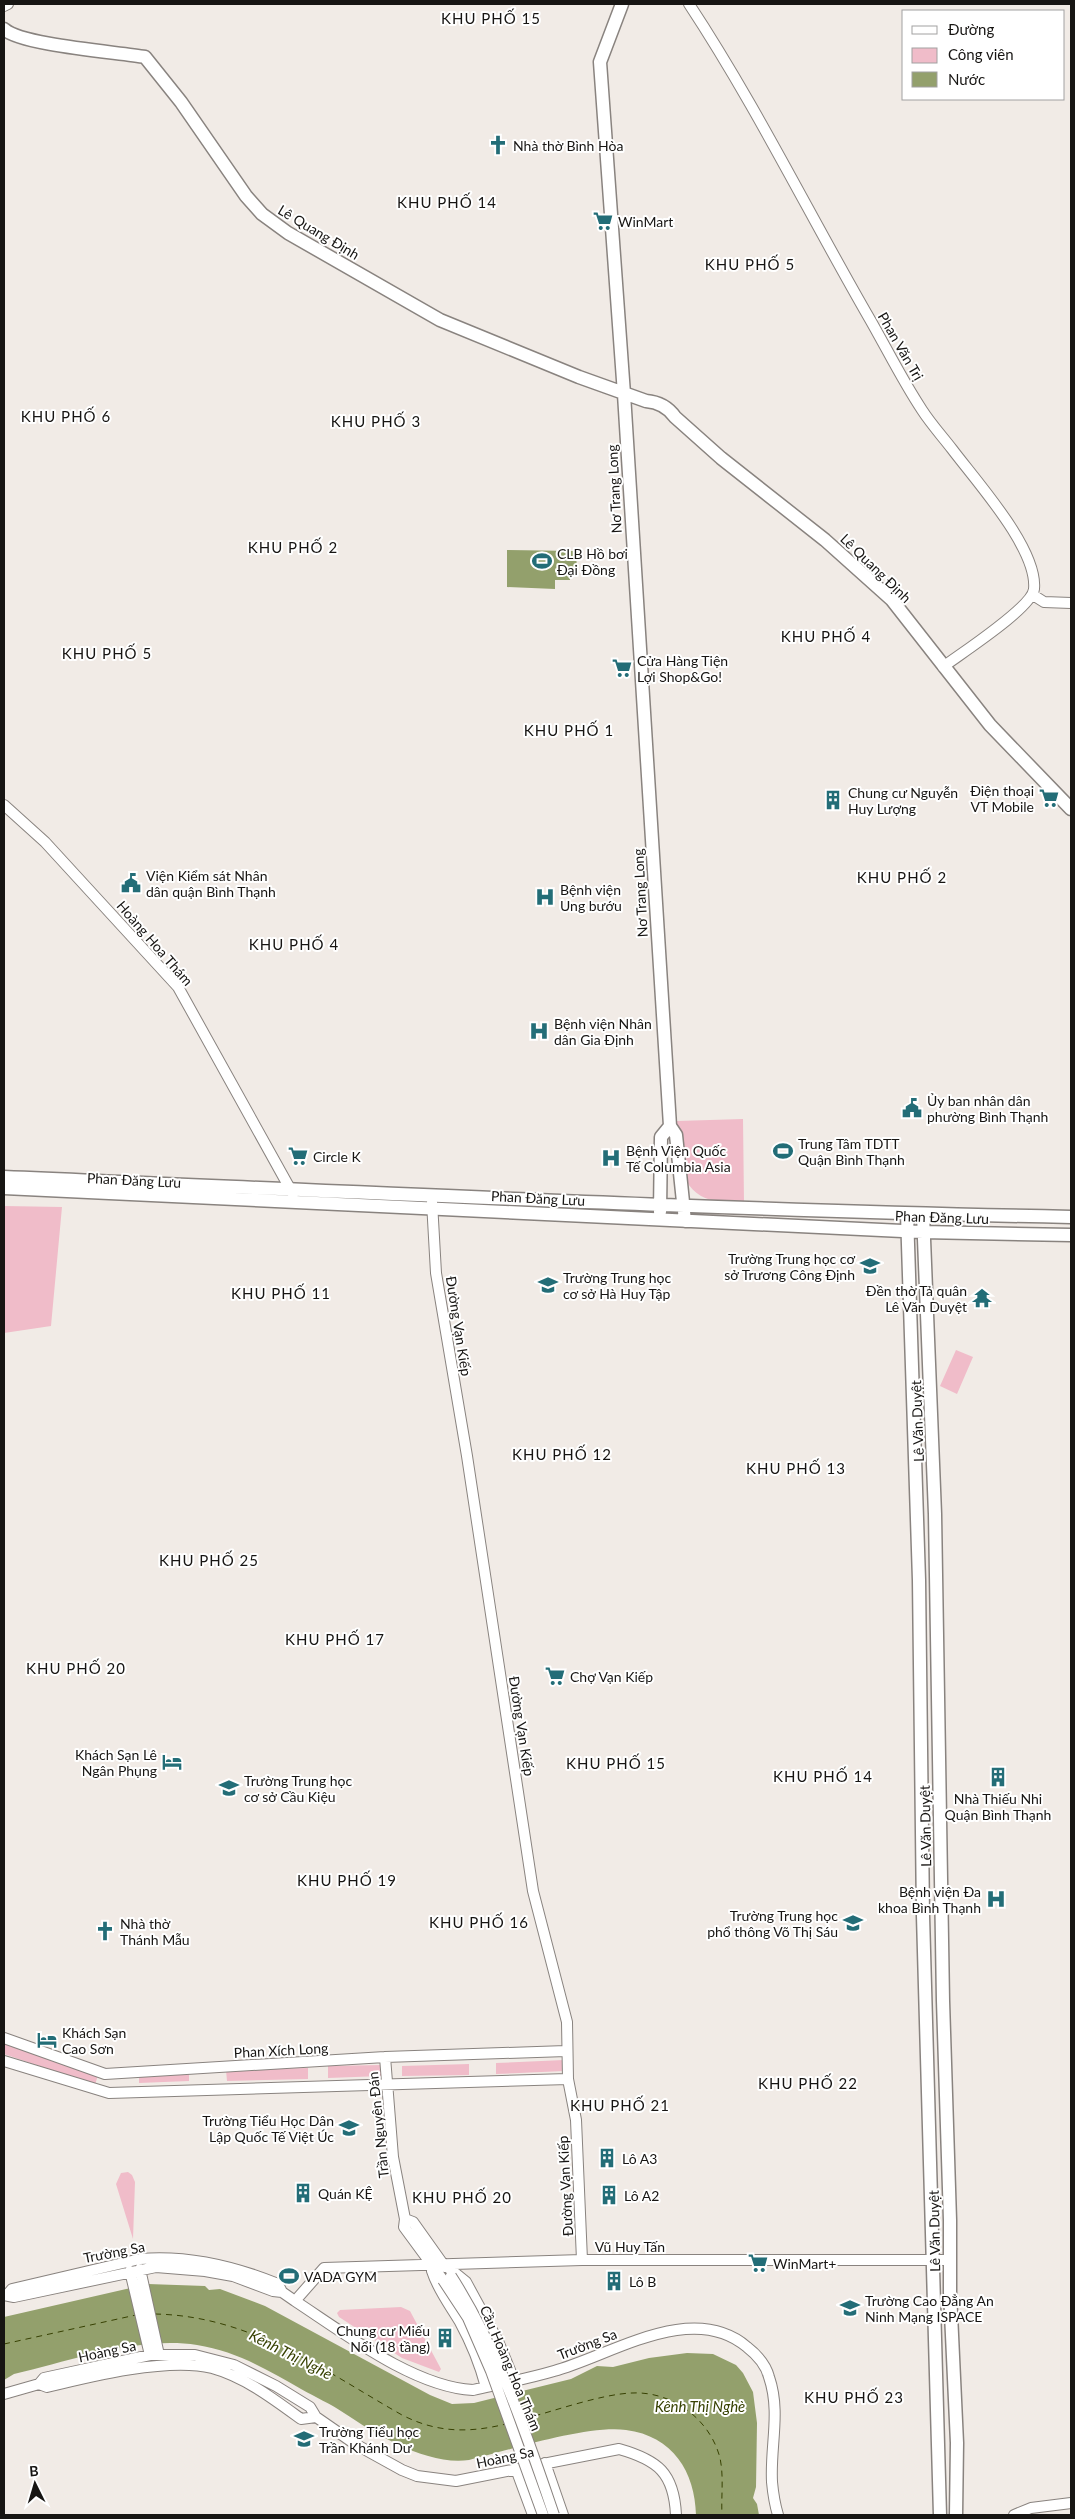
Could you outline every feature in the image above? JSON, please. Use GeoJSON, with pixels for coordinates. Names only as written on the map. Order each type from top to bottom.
{"type":"FeatureCollection","features":[{"type":"Feature","properties":{"kind":"main road","name":"Nơ Trang Long"},"geometry":{"type":"LineString","coordinates":[[622,4],[600,62],[624,394],[670,1126],[676,1135],[685,1221]]}},
{"type":"Feature","properties":{"kind":"main road","name":"Lê Quang Định"},"geometry":{"type":"LineString","coordinates":[[4,30],[10,35],[36,41],[145,57],[181,102],[246,196],[262,214],[288,233],[440,320],[624,394],[653,402],[670,410],[675,417],[721,458],[825,540],[892,600],[942,667],[990,725],[1071,809]]}},
{"type":"Feature","properties":{"kind":"main road","name":"Nơ Trang Long"},"geometry":{"type":"LineString","coordinates":[[660,1220],[661,1137],[670,1126]]}},
{"type":"Feature","properties":{"kind":"main road","name":"Phan Đăng Lưu"},"geometry":{"type":"LineString","coordinates":[[4,1177],[293,1196],[432,1208],[923,1232],[1071,1234]]}},
{"type":"Feature","properties":{"kind":"main road","name":"Phan Đăng Lưu"},"geometry":{"type":"LineString","coordinates":[[4,1188],[293,1196],[432,1195],[907,1214],[1071,1217]]}},
{"type":"Feature","properties":{"kind":"main road"},"geometry":{"type":"LineString","coordinates":[[545,1213],[546,1200]]}},
{"type":"Feature","properties":{"kind":"main road","name":"Lê Văn Duyệt"},"geometry":{"type":"LineString","coordinates":[[907,1214],[915,1426],[923,1916],[940,2515]]}},
{"type":"Feature","properties":{"kind":"main road","name":"Lê Văn Duyệt"},"geometry":{"type":"LineString","coordinates":[[923,1214],[932,1425],[950,2260],[957,2443],[956,2515]]}},
{"type":"Feature","properties":{"kind":"main road"},"geometry":{"type":"LineString","coordinates":[[915,1426],[932,1425]]}},
{"type":"Feature","properties":{"kind":"main road"},"geometry":{"type":"LineString","coordinates":[[923,1916],[942,1916]]}},
{"type":"Feature","properties":{"kind":"main road"},"geometry":{"type":"LineString","coordinates":[[929,2117],[947,2116]]}},
{"type":"Feature","properties":{"kind":"street"},"geometry":{"type":"LineString","coordinates":[[4,6],[8,4]]}},
{"type":"Feature","properties":{"kind":"street","name":"Phan Văn Trị"},"geometry":{"type":"LineString","coordinates":[[689,4],[726,60],[764,126],[855,294],[922,410],[1020,542],[1026,554],[1033,578],[1033,595]]}},
{"type":"Feature","properties":{"kind":"street"},"geometry":{"type":"LineString","coordinates":[[942,667],[1002,624],[1026,604],[1033,595],[1044,602],[1071,603]]}},
{"type":"Feature","properties":{"kind":"street","name":"Hoàng Hoa Thám"},"geometry":{"type":"LineString","coordinates":[[4,805],[44,842],[178,987],[293,1196]]}},
{"type":"Feature","properties":{"kind":"street","name":"Đường Vạn Kiếp"},"geometry":{"type":"LineString","coordinates":[[432,1195],[436,1273],[464,1435],[533,1891],[567,2022],[566,2052],[568,2079],[576,2120],[582,2260]]}},
{"type":"Feature","properties":{"kind":"street","name":"Phan Xích Long"},"geometry":{"type":"LineString","coordinates":[[4,2038],[105,2074],[385,2057],[566,2052]]}},
{"type":"Feature","properties":{"kind":"street","name":"Trần Nguyên Đán"},"geometry":{"type":"LineString","coordinates":[[385,2057],[386,2086],[394,2157],[405,2219],[404,2226],[431,2265]]}},
{"type":"Feature","properties":{"kind":"street"},"geometry":{"type":"LineString","coordinates":[[4,2061],[109,2093],[568,2079]]}},
{"type":"Feature","properties":{"kind":"street"},"geometry":{"type":"LineString","coordinates":[[405,2219],[413,2222],[444,2264],[466,2282],[490,2325],[514,2380]]}},
{"type":"Feature","properties":{"kind":"street","name":"Trường Sa"},"geometry":{"type":"LineString","coordinates":[[6,2295],[12,2289],[19,2287],[124,2262],[161,2257],[236,2268],[278,2284],[282,2292]]}},
{"type":"Feature","properties":{"kind":"street","name":"Vũ Huy Tấn"},"geometry":{"type":"LineString","coordinates":[[295,2301],[324,2268],[582,2260],[950,2260]]}},
{"type":"Feature","properties":{"kind":"street","name":"Cầu Hoàng Hoa Thám"},"geometry":{"type":"LineString","coordinates":[[444,2264],[447,2278],[468,2318],[491,2371],[543,2515]]}},
{"type":"Feature","properties":{"kind":"street"},"geometry":{"type":"LineString","coordinates":[[431,2265],[436,2282],[460,2322],[473,2350],[486,2387]]}},
{"type":"Feature","properties":{"kind":"street","name":"Cầu Hoàng Hoa Thám"},"geometry":{"type":"LineString","coordinates":[[431,2265],[447,2278],[473,2310],[502,2373],[554,2515]]}},
{"type":"Feature","properties":{"kind":"street","name":"Trường Sa"},"geometry":{"type":"LineString","coordinates":[[6,2295],[14,2297],[135,2270],[173,2267],[233,2276],[273,2291],[282,2292],[401,2368],[441,2385],[473,2390],[555,2371],[650,2335],[698,2329],[721,2333],[739,2340],[756,2354],[769,2374],[776,2413],[772,2481],[778,2515]]}},
{"type":"Feature","properties":{"kind":"street"},"geometry":{"type":"LineString","coordinates":[[135,2270],[155,2355]]}},
{"type":"Feature","properties":{"kind":"street","name":"Hoàng Sa"},"geometry":{"type":"LineString","coordinates":[[4,2394],[39,2384],[44,2378],[155,2355],[195,2355],[234,2365],[310,2407],[316,2417],[355,2444],[417,2476],[456,2481],[619,2449],[642,2455],[660,2468],[670,2484],[676,2515]]}},
{"type":"Feature","properties":{"kind":"street","name":"Hoàng Sa"},"geometry":{"type":"LineString","coordinates":[[39,2384],[46,2387],[96,2375],[188,2364],[230,2374],[269,2396],[301,2419],[316,2417]]}},
{"type":"Feature","properties":{"kind":"street"},"geometry":{"type":"LineString","coordinates":[[545,2463],[563,2515]]}},
{"type":"Feature","properties":{"kind":"street"},"geometry":{"type":"LineString","coordinates":[[516,2470],[533,2515]]}},
{"type":"Feature","properties":{"kind":"street"},"geometry":{"type":"LineString","coordinates":[[1014,2515],[1031,2508],[1071,2502]]}},
{"type":"Feature","properties":{"kind":"green space"},"geometry":{"type":"Polygon","coordinates":[[[743,1119],[744,1202],[716,1201],[701,1196],[686,1181],[682,1172],[678,1152],[677,1121],[743,1119]]]}},
{"type":"Feature","properties":{"kind":"green space"},"geometry":{"type":"Polygon","coordinates":[[[4,1206],[62,1207],[51,1326],[4,1333],[4,1206]]]}},
{"type":"Feature","properties":{"kind":"green space"},"geometry":{"type":"Polygon","coordinates":[[[956,1350],[973,1357],[957,1394],[940,1386],[956,1350]]]}},
{"type":"Feature","properties":{"kind":"green space"},"geometry":{"type":"Polygon","coordinates":[[[4,2043],[98,2075],[95,2085],[4,2054],[4,2043]]]}},
{"type":"Feature","properties":{"kind":"green space"},"geometry":{"type":"Polygon","coordinates":[[[564,2060],[564,2071],[496,2074],[496,2063],[564,2060]]]}},
{"type":"Feature","properties":{"kind":"green space"},"geometry":{"type":"Polygon","coordinates":[[[469,2064],[469,2075],[402,2076],[402,2066],[469,2064]]]}},
{"type":"Feature","properties":{"kind":"green space"},"geometry":{"type":"Polygon","coordinates":[[[382,2065],[382,2076],[328,2078],[328,2066],[382,2065]]]}},
{"type":"Feature","properties":{"kind":"green space"},"geometry":{"type":"Polygon","coordinates":[[[308,2068],[308,2079],[227,2081],[226,2070],[308,2068]]]}},
{"type":"Feature","properties":{"kind":"green space"},"geometry":{"type":"Polygon","coordinates":[[[189,2072],[189,2081],[139,2083],[139,2074],[189,2072]]]}},
{"type":"Feature","properties":{"kind":"green space"},"geometry":{"type":"Polygon","coordinates":[[[128,2172],[132,2175],[135,2182],[133,2239],[116,2184],[121,2173],[128,2172]]]}},
{"type":"Feature","properties":{"kind":"green space"},"geometry":{"type":"Polygon","coordinates":[[[401,2307],[410,2311],[441,2369],[439,2372],[402,2358],[339,2317],[337,2313],[340,2310],[401,2307]]]}},
{"type":"Feature","properties":{"kind":"water","name":"CLB Hồ bơi Đại Đồng"},"geometry":{"type":"Polygon","coordinates":[[[507,550],[576,551],[577,572],[570,572],[570,580],[555,580],[555,589],[507,587],[507,550]]]}},
{"type":"Feature","properties":{"kind":"water","name":"Kênh Thị Nghè"},"geometry":{"type":"Polygon","coordinates":[[[148,2284],[205,2286],[209,2290],[220,2289],[265,2306],[430,2395],[452,2404],[474,2403],[571,2379],[597,2366],[613,2367],[649,2358],[687,2353],[713,2354],[736,2365],[743,2373],[753,2392],[757,2423],[756,2487],[753,2498],[757,2504],[759,2515],[696,2515],[695,2499],[691,2484],[686,2471],[678,2459],[669,2448],[657,2440],[642,2434],[626,2430],[609,2429],[590,2431],[548,2439],[469,2460],[453,2461],[437,2458],[420,2454],[387,2439],[334,2407],[251,2362],[225,2352],[197,2345],[175,2343],[152,2344],[105,2351],[14,2374],[4,2380],[4,2317],[148,2284]]]}},
{"type":"Feature","properties":{"kind":"ferry route"},"geometry":{"type":"LineString","coordinates":[[155,2314],[190,2317],[223,2324],[254,2335],[314,2363],[415,2421],[453,2430],[479,2429],[506,2424]]}},
{"type":"Feature","properties":{"kind":"ferry route"},"geometry":{"type":"LineString","coordinates":[[4,2344],[136,2315]]}},
{"type":"Feature","properties":{"kind":"ferry route"},"geometry":{"type":"LineString","coordinates":[[524,2419],[620,2394],[647,2394],[675,2402],[698,2420],[708,2431],[715,2444],[721,2465],[722,2515]]}},
{"type":"Feature","properties":{"kind":"place","name":"Nhà thờ Bình Hòa"},"geometry":{"type":"Point","coordinates":[498,145]}},
{"type":"Feature","properties":{"kind":"place","name":"WinMart"},"geometry":{"type":"Point","coordinates":[603,221]}},
{"type":"Feature","properties":{"kind":"place","name":"CLB Hồ bơi Đại Đồng"},"geometry":{"type":"Point","coordinates":[542,561]}},
{"type":"Feature","properties":{"kind":"place","name":"Cửa Hàng Tiện Lợi Shop&Go!"},"geometry":{"type":"Point","coordinates":[622,668]}},
{"type":"Feature","properties":{"kind":"place","name":"Điện thoại VT Mobile"},"geometry":{"type":"Point","coordinates":[1049,798]}},
{"type":"Feature","properties":{"kind":"place","name":"Chung cư Nguyễn Huy Lượng"},"geometry":{"type":"Point","coordinates":[833,800]}},
{"type":"Feature","properties":{"kind":"place","name":"Viện Kiểm sát Nhân dân quận Bình Thạnh"},"geometry":{"type":"Point","coordinates":[131,883]}},
{"type":"Feature","properties":{"kind":"place","name":"Bệnh viện Ung bướu"},"geometry":{"type":"Point","coordinates":[545,897]}},
{"type":"Feature","properties":{"kind":"place","name":"Bệnh viện Nhân dân Gia Định"},"geometry":{"type":"Point","coordinates":[539,1031]}},
{"type":"Feature","properties":{"kind":"place","name":"Ủy ban nhân dân phường Bình Thạnh"},"geometry":{"type":"Point","coordinates":[912,1108]}},
{"type":"Feature","properties":{"kind":"place","name":"Trung Tâm TDTT Quận Bình Thạnh"},"geometry":{"type":"Point","coordinates":[783,1151]}},
{"type":"Feature","properties":{"kind":"place","name":"Circle K"},"geometry":{"type":"Point","coordinates":[298,1156]}},
{"type":"Feature","properties":{"kind":"place","name":"Bệnh Viện Quốc Tế Columbia Asia"},"geometry":{"type":"Point","coordinates":[611,1158]}},
{"type":"Feature","properties":{"kind":"place","name":"Trường Trung học cơ sở Trương Công Định"},"geometry":{"type":"Point","coordinates":[870,1266]}},
{"type":"Feature","properties":{"kind":"place","name":"Trường Trung học cơ sở Hà Huy Tập"},"geometry":{"type":"Point","coordinates":[548,1285]}},
{"type":"Feature","properties":{"kind":"place","name":"Đền thờ Tả quân Lê Văn Duyệt"},"geometry":{"type":"Point","coordinates":[982,1298]}},
{"type":"Feature","properties":{"kind":"place","name":"Chợ Vạn Kiếp"},"geometry":{"type":"Point","coordinates":[555,1676]}},
{"type":"Feature","properties":{"kind":"place","name":"Khách Sạn Lê Ngân Phụng"},"geometry":{"type":"Point","coordinates":[172,1762]}},
{"type":"Feature","properties":{"kind":"place","name":"Nhà Thiếu Nhi Quận Bình Thạnh"},"geometry":{"type":"Point","coordinates":[998,1777]}},
{"type":"Feature","properties":{"kind":"place","name":"Trường Trung học cơ sở Cầu Kiệu"},"geometry":{"type":"Point","coordinates":[229,1788]}},
{"type":"Feature","properties":{"kind":"place","name":"Bệnh viện Đa khoa Bình Thạnh"},"geometry":{"type":"Point","coordinates":[996,1899]}},
{"type":"Feature","properties":{"kind":"place","name":"Trường Trung học phổ thông Võ Thị Sáu"},"geometry":{"type":"Point","coordinates":[853,1923]}},
{"type":"Feature","properties":{"kind":"place","name":"Nhà thờ Thánh Mẫu"},"geometry":{"type":"Point","coordinates":[105,1931]}},
{"type":"Feature","properties":{"kind":"place","name":"Khách Sạn Cao Sơn"},"geometry":{"type":"Point","coordinates":[47,2040]}},
{"type":"Feature","properties":{"kind":"place","name":"Trường Tiểu Học Dân Lập Quốc Tế Việt Úc"},"geometry":{"type":"Point","coordinates":[349,2128]}},
{"type":"Feature","properties":{"kind":"place","name":"Lô A3"},"geometry":{"type":"Point","coordinates":[607,2158]}},
{"type":"Feature","properties":{"kind":"place","name":"Quán KỆ"},"geometry":{"type":"Point","coordinates":[303,2193]}},
{"type":"Feature","properties":{"kind":"place","name":"Lô A2"},"geometry":{"type":"Point","coordinates":[609,2195]}},
{"type":"Feature","properties":{"kind":"place","name":"WinMart+"},"geometry":{"type":"Point","coordinates":[758,2263]}},
{"type":"Feature","properties":{"kind":"place","name":"VADA GYM"},"geometry":{"type":"Point","coordinates":[289,2276]}},
{"type":"Feature","properties":{"kind":"place","name":"Lô B"},"geometry":{"type":"Point","coordinates":[614,2281]}},
{"type":"Feature","properties":{"kind":"place","name":"Trường Cao Đẳng An Ninh Mạng ISPACE"},"geometry":{"type":"Point","coordinates":[850,2308]}},
{"type":"Feature","properties":{"kind":"place","name":"Chung cư Miếu Nổi (18 tầng)"},"geometry":{"type":"Point","coordinates":[445,2338]}},
{"type":"Feature","properties":{"kind":"place","name":"Trường Tiểu học Trần Khánh Dư"},"geometry":{"type":"Point","coordinates":[304,2439]}},
{"type":"Feature","properties":{"kind":"district","name":"KHU PHỐ 15"},"geometry":{"type":"Point","coordinates":[491,18]}},
{"type":"Feature","properties":{"kind":"district","name":"KHU PHỐ 14"},"geometry":{"type":"Point","coordinates":[447,202]}},
{"type":"Feature","properties":{"kind":"district","name":"KHU PHỐ 5"},"geometry":{"type":"Point","coordinates":[750,264]}},
{"type":"Feature","properties":{"kind":"district","name":"KHU PHỐ 6"},"geometry":{"type":"Point","coordinates":[66,416]}},
{"type":"Feature","properties":{"kind":"district","name":"KHU PHỐ 3"},"geometry":{"type":"Point","coordinates":[376,421]}},
{"type":"Feature","properties":{"kind":"district","name":"KHU PHỐ 2"},"geometry":{"type":"Point","coordinates":[293,547]}},
{"type":"Feature","properties":{"kind":"district","name":"KHU PHỐ 4"},"geometry":{"type":"Point","coordinates":[826,636]}},
{"type":"Feature","properties":{"kind":"district","name":"KHU PHỐ 5"},"geometry":{"type":"Point","coordinates":[107,653]}},
{"type":"Feature","properties":{"kind":"district","name":"KHU PHỐ 1"},"geometry":{"type":"Point","coordinates":[569,730]}},
{"type":"Feature","properties":{"kind":"district","name":"KHU PHỐ 2"},"geometry":{"type":"Point","coordinates":[902,877]}},
{"type":"Feature","properties":{"kind":"district","name":"KHU PHỐ 4"},"geometry":{"type":"Point","coordinates":[294,944]}},
{"type":"Feature","properties":{"kind":"district","name":"KHU PHỐ 11"},"geometry":{"type":"Point","coordinates":[281,1293]}},
{"type":"Feature","properties":{"kind":"district","name":"KHU PHỐ 12"},"geometry":{"type":"Point","coordinates":[562,1454]}},
{"type":"Feature","properties":{"kind":"district","name":"KHU PHỐ 13"},"geometry":{"type":"Point","coordinates":[796,1468]}},
{"type":"Feature","properties":{"kind":"district","name":"KHU PHỐ 25"},"geometry":{"type":"Point","coordinates":[209,1560]}},
{"type":"Feature","properties":{"kind":"district","name":"KHU PHỐ 17"},"geometry":{"type":"Point","coordinates":[335,1639]}},
{"type":"Feature","properties":{"kind":"district","name":"KHU PHỐ 20"},"geometry":{"type":"Point","coordinates":[76,1668]}},
{"type":"Feature","properties":{"kind":"district","name":"KHU PHỐ 15"},"geometry":{"type":"Point","coordinates":[616,1763]}},
{"type":"Feature","properties":{"kind":"district","name":"KHU PHỐ 14"},"geometry":{"type":"Point","coordinates":[823,1776]}},
{"type":"Feature","properties":{"kind":"district","name":"KHU PHỐ 19"},"geometry":{"type":"Point","coordinates":[347,1880]}},
{"type":"Feature","properties":{"kind":"district","name":"KHU PHỐ 16"},"geometry":{"type":"Point","coordinates":[479,1922]}},
{"type":"Feature","properties":{"kind":"district","name":"KHU PHỐ 22"},"geometry":{"type":"Point","coordinates":[808,2083]}},
{"type":"Feature","properties":{"kind":"district","name":"KHU PHỐ 21"},"geometry":{"type":"Point","coordinates":[620,2105]}},
{"type":"Feature","properties":{"kind":"district","name":"KHU PHỐ 20"},"geometry":{"type":"Point","coordinates":[462,2197]}},
{"type":"Feature","properties":{"kind":"district","name":"KHU PHỐ 23"},"geometry":{"type":"Point","coordinates":[854,2397]}}]}
